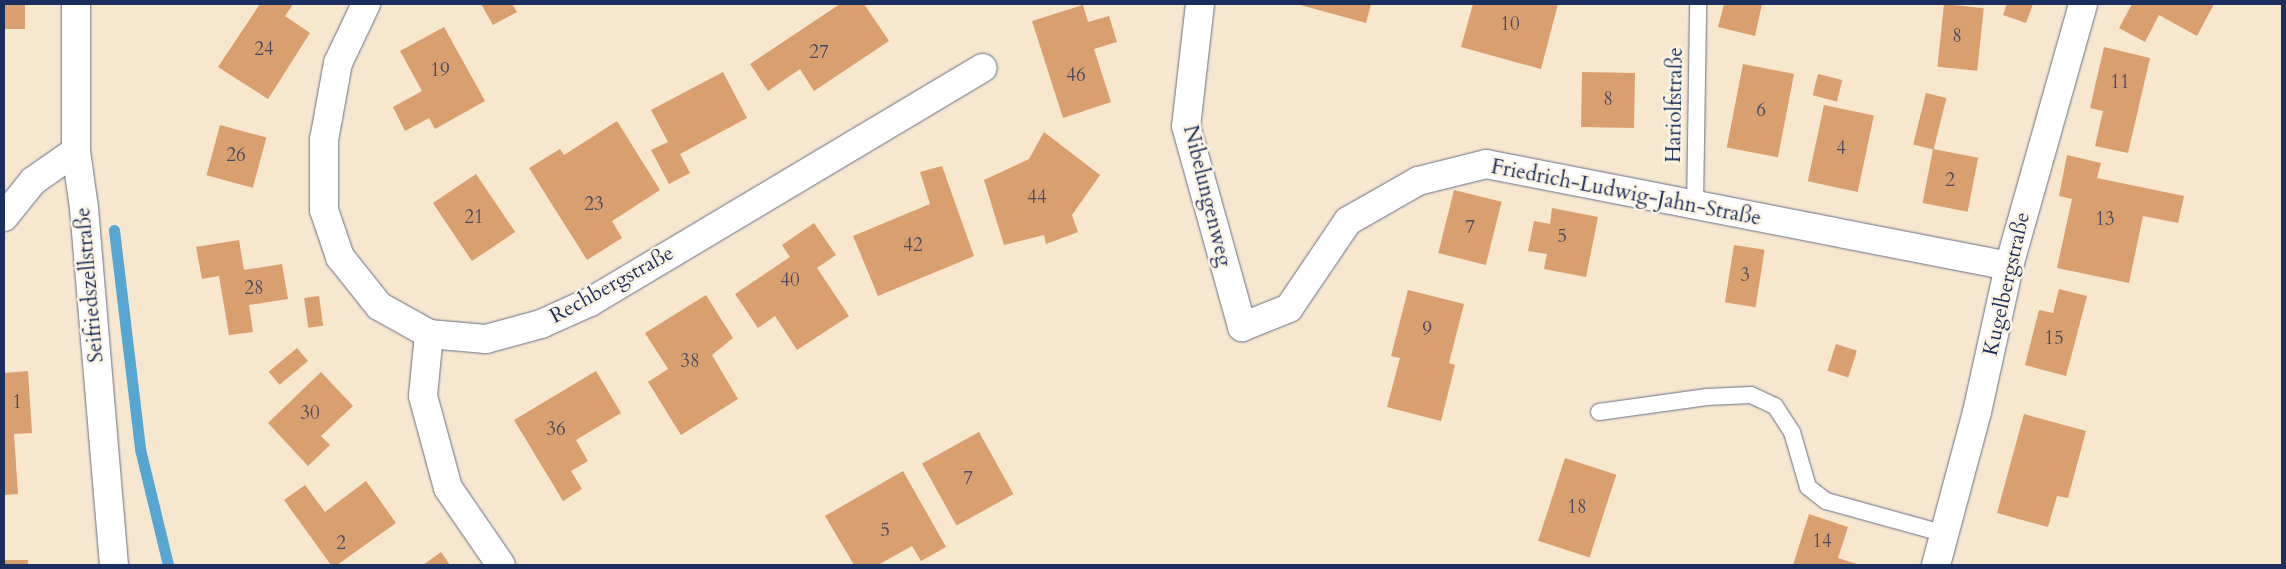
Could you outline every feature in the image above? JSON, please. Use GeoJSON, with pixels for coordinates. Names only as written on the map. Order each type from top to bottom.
{"type":"FeatureCollection","features":[{"type":"Feature","properties":{"kind":"street","name":"Seifriedszellstraße"},"geometry":{"type":"LineString","coordinates":[[76,4],[76,151],[84,208],[114,565]]}},
{"type":"Feature","properties":{"kind":"street","name":"Rechbergstraße"},"geometry":{"type":"LineString","coordinates":[[366,4],[338,63],[324,140],[324,210],[340,257],[379,306],[429,334],[486,339],[541,324],[590,302],[982,68]]}},
{"type":"Feature","properties":{"kind":"street","name":"Nibelungenweg"},"geometry":{"type":"LineString","coordinates":[[1200,4],[1186,126],[1242,327]]}},
{"type":"Feature","properties":{"kind":"street","name":"Kugelbergstraße"},"geometry":{"type":"LineString","coordinates":[[1936,565],[1978,412],[2009,266],[2083,4]]}},
{"type":"Feature","properties":{"kind":"street"},"geometry":{"type":"LineString","coordinates":[[4,217],[33,181],[76,151]]}},
{"type":"Feature","properties":{"kind":"street","name":"Friedrich-Ludwig-Jahn-Straße"},"geometry":{"type":"LineString","coordinates":[[1242,327],[1289,308],[1348,221],[1418,181],[1486,164],[2009,266]]}},
{"type":"Feature","properties":{"kind":"street"},"geometry":{"type":"LineString","coordinates":[[429,334],[423,396],[448,488],[501,565]]}},
{"type":"Feature","properties":{"kind":"lane","name":"Hariolfstraße"},"geometry":{"type":"LineString","coordinates":[[1695,206],[1698,4]]}},
{"type":"Feature","properties":{"kind":"lane"},"geometry":{"type":"LineString","coordinates":[[1599,412],[1707,397],[1751,395],[1775,406],[1792,432],[1808,487],[1826,501],[1946,534]]}},
{"type":"Feature","properties":{"kind":"building"},"geometry":{"type":"Polygon","coordinates":[[[4,4],[25,4],[25,29],[4,29],[4,4]]]}},
{"type":"Feature","properties":{"kind":"building"},"geometry":{"type":"Polygon","coordinates":[[[260,4],[293,4],[285,16],[310,33],[268,99],[218,67],[260,4]]]}},
{"type":"Feature","properties":{"kind":"building"},"geometry":{"type":"Polygon","coordinates":[[[481,4],[512,4],[517,12],[493,25],[481,4]]]}},
{"type":"Feature","properties":{"kind":"building"},"geometry":{"type":"Polygon","coordinates":[[[840,4],[864,4],[889,41],[814,91],[800,69],[768,91],[750,64],[840,4]]]}},
{"type":"Feature","properties":{"kind":"building"},"geometry":{"type":"Polygon","coordinates":[[[1297,4],[1371,4],[1366,23],[1297,4]]]}},
{"type":"Feature","properties":{"kind":"building"},"geometry":{"type":"Polygon","coordinates":[[[1473,4],[1558,4],[1541,69],[1461,47],[1473,4]]]}},
{"type":"Feature","properties":{"kind":"building"},"geometry":{"type":"Polygon","coordinates":[[[1724,4],[1762,4],[1755,36],[1718,27],[1724,4]]]}},
{"type":"Feature","properties":{"kind":"building"},"geometry":{"type":"Polygon","coordinates":[[[1944,4],[1984,8],[1977,71],[1937,67],[1944,4]]]}},
{"type":"Feature","properties":{"kind":"building"},"geometry":{"type":"Polygon","coordinates":[[[2007,4],[2033,4],[2026,23],[2003,15],[2007,4]]]}},
{"type":"Feature","properties":{"kind":"building"},"geometry":{"type":"Polygon","coordinates":[[[2132,4],[2214,4],[2197,36],[2159,15],[2145,42],[2119,28],[2132,4]]]}},
{"type":"Feature","properties":{"kind":"building"},"geometry":{"type":"Polygon","coordinates":[[[1083,5],[1088,22],[1109,16],[1117,42],[1094,49],[1111,102],[1063,118],[1032,21],[1083,5]]]}},
{"type":"Feature","properties":{"kind":"building"},"geometry":{"type":"Polygon","coordinates":[[[444,27],[485,101],[435,129],[429,118],[405,131],[393,107],[422,91],[400,51],[444,27]]]}},
{"type":"Feature","properties":{"kind":"building"},"geometry":{"type":"Polygon","coordinates":[[[2104,47],[2150,58],[2128,153],[2095,146],[2103,111],[2090,108],[2104,47]]]}},
{"type":"Feature","properties":{"kind":"building"},"geometry":{"type":"Polygon","coordinates":[[[1743,64],[1794,74],[1778,157],[1727,147],[1743,64]]]}},
{"type":"Feature","properties":{"kind":"building"},"geometry":{"type":"Polygon","coordinates":[[[723,72],[747,118],[680,154],[690,173],[669,184],[651,150],[668,142],[651,110],[723,72]]]}},
{"type":"Feature","properties":{"kind":"building"},"geometry":{"type":"Polygon","coordinates":[[[1582,72],[1635,73],[1634,128],[1581,127],[1582,72]]]}},
{"type":"Feature","properties":{"kind":"building"},"geometry":{"type":"Polygon","coordinates":[[[1818,74],[1842,80],[1837,101],[1813,95],[1818,74]]]}},
{"type":"Feature","properties":{"kind":"building"},"geometry":{"type":"Polygon","coordinates":[[[1926,93],[1946,98],[1934,150],[1913,144],[1926,93]]]}},
{"type":"Feature","properties":{"kind":"building"},"geometry":{"type":"Polygon","coordinates":[[[1824,105],[1874,116],[1858,192],[1808,181],[1824,105]]]}},
{"type":"Feature","properties":{"kind":"building"},"geometry":{"type":"Polygon","coordinates":[[[617,121],[660,190],[612,221],[622,238],[587,260],[529,168],[560,149],[564,155],[617,121]]]}},
{"type":"Feature","properties":{"kind":"building"},"geometry":{"type":"Polygon","coordinates":[[[220,125],[266,137],[253,188],[207,175],[220,125]]]}},
{"type":"Feature","properties":{"kind":"building"},"geometry":{"type":"Polygon","coordinates":[[[1044,132],[1100,175],[1072,215],[1078,232],[1046,244],[1044,235],[1004,245],[984,180],[1029,159],[1044,132]]]}},
{"type":"Feature","properties":{"kind":"building"},"geometry":{"type":"Polygon","coordinates":[[[1933,149],[1978,158],[1968,212],[1923,203],[1933,149]]]}},
{"type":"Feature","properties":{"kind":"building"},"geometry":{"type":"Polygon","coordinates":[[[2067,155],[2101,163],[2097,178],[2184,196],[2178,223],[2143,216],[2129,283],[2057,268],[2072,199],[2059,196],[2067,155]]]}},
{"type":"Feature","properties":{"kind":"building"},"geometry":{"type":"Polygon","coordinates":[[[942,166],[974,256],[878,296],[853,236],[930,204],[920,172],[942,166]]]}},
{"type":"Feature","properties":{"kind":"building"},"geometry":{"type":"Polygon","coordinates":[[[476,174],[515,232],[472,261],[433,203],[476,174]]]}},
{"type":"Feature","properties":{"kind":"building"},"geometry":{"type":"Polygon","coordinates":[[[1454,190],[1502,202],[1486,265],[1438,253],[1454,190]]]}},
{"type":"Feature","properties":{"kind":"building"},"geometry":{"type":"Polygon","coordinates":[[[1552,208],[1598,217],[1586,277],[1544,269],[1547,254],[1528,251],[1534,221],[1550,224],[1552,208]]]}},
{"type":"Feature","properties":{"kind":"building"},"geometry":{"type":"Polygon","coordinates":[[[814,223],[836,255],[817,268],[849,316],[797,350],[775,316],[758,328],[735,294],[790,257],[782,245],[814,223]]]}},
{"type":"Feature","properties":{"kind":"building"},"geometry":{"type":"Polygon","coordinates":[[[239,240],[244,270],[282,264],[288,299],[249,305],[253,332],[229,335],[219,276],[202,279],[196,247],[239,240]]]}},
{"type":"Feature","properties":{"kind":"building"},"geometry":{"type":"Polygon","coordinates":[[[1734,245],[1765,250],[1756,307],[1725,302],[1734,245]]]}},
{"type":"Feature","properties":{"kind":"building"},"geometry":{"type":"Polygon","coordinates":[[[2059,289],[2087,296],[2066,376],[2025,365],[2039,310],[2053,313],[2059,289]]]}},
{"type":"Feature","properties":{"kind":"building"},"geometry":{"type":"Polygon","coordinates":[[[1408,290],[1464,304],[1449,363],[1455,365],[1441,421],[1387,407],[1400,358],[1391,356],[1408,290]]]}},
{"type":"Feature","properties":{"kind":"building"},"geometry":{"type":"Polygon","coordinates":[[[706,295],[733,338],[712,355],[738,399],[681,435],[648,382],[668,369],[645,333],[706,295]]]}},
{"type":"Feature","properties":{"kind":"building"},"geometry":{"type":"Polygon","coordinates":[[[319,296],[323,326],[308,328],[304,298],[319,296]]]}},
{"type":"Feature","properties":{"kind":"building"},"geometry":{"type":"Polygon","coordinates":[[[1836,344],[1857,351],[1848,377],[1827,371],[1836,344]]]}},
{"type":"Feature","properties":{"kind":"building"},"geometry":{"type":"Polygon","coordinates":[[[297,348],[308,361],[280,385],[269,372],[297,348]]]}},
{"type":"Feature","properties":{"kind":"building"},"geometry":{"type":"Polygon","coordinates":[[[28,371],[32,433],[14,434],[18,494],[4,495],[4,373],[28,371]]]}},
{"type":"Feature","properties":{"kind":"building"},"geometry":{"type":"Polygon","coordinates":[[[596,371],[621,413],[576,440],[588,461],[571,471],[582,489],[563,501],[514,420],[596,371]]]}},
{"type":"Feature","properties":{"kind":"building"},"geometry":{"type":"Polygon","coordinates":[[[321,372],[353,406],[321,436],[330,445],[308,466],[268,423],[321,372]]]}},
{"type":"Feature","properties":{"kind":"building"},"geometry":{"type":"Polygon","coordinates":[[[2024,414],[2086,431],[2068,498],[2057,496],[2048,527],[1997,513],[2024,414]]]}},
{"type":"Feature","properties":{"kind":"building"},"geometry":{"type":"Polygon","coordinates":[[[979,432],[1013,494],[957,526],[922,464],[979,432]]]}},
{"type":"Feature","properties":{"kind":"building"},"geometry":{"type":"Polygon","coordinates":[[[1565,458],[1616,475],[1589,557],[1538,541],[1565,458]]]}},
{"type":"Feature","properties":{"kind":"building"},"geometry":{"type":"Polygon","coordinates":[[[903,471],[946,547],[921,561],[912,546],[878,565],[854,565],[825,516],[903,471]]]}},
{"type":"Feature","properties":{"kind":"building"},"geometry":{"type":"Polygon","coordinates":[[[366,481],[396,523],[337,565],[331,565],[284,500],[305,485],[325,512],[366,481]]]}},
{"type":"Feature","properties":{"kind":"building"},"geometry":{"type":"Polygon","coordinates":[[[1809,514],[1848,527],[1838,558],[1860,565],[1793,565],[1809,514]]]}},
{"type":"Feature","properties":{"kind":"building"},"geometry":{"type":"Polygon","coordinates":[[[441,552],[450,565],[423,565],[441,552]]]}},
{"type":"Feature","properties":{"kind":"building"},"geometry":{"type":"Polygon","coordinates":[[[4,560],[28,560],[28,565],[4,565],[4,560]]]}},
{"type":"Feature","properties":{"kind":"waterway"},"geometry":{"type":"LineString","coordinates":[[114,230],[140,449],[168,565]]}}]}
